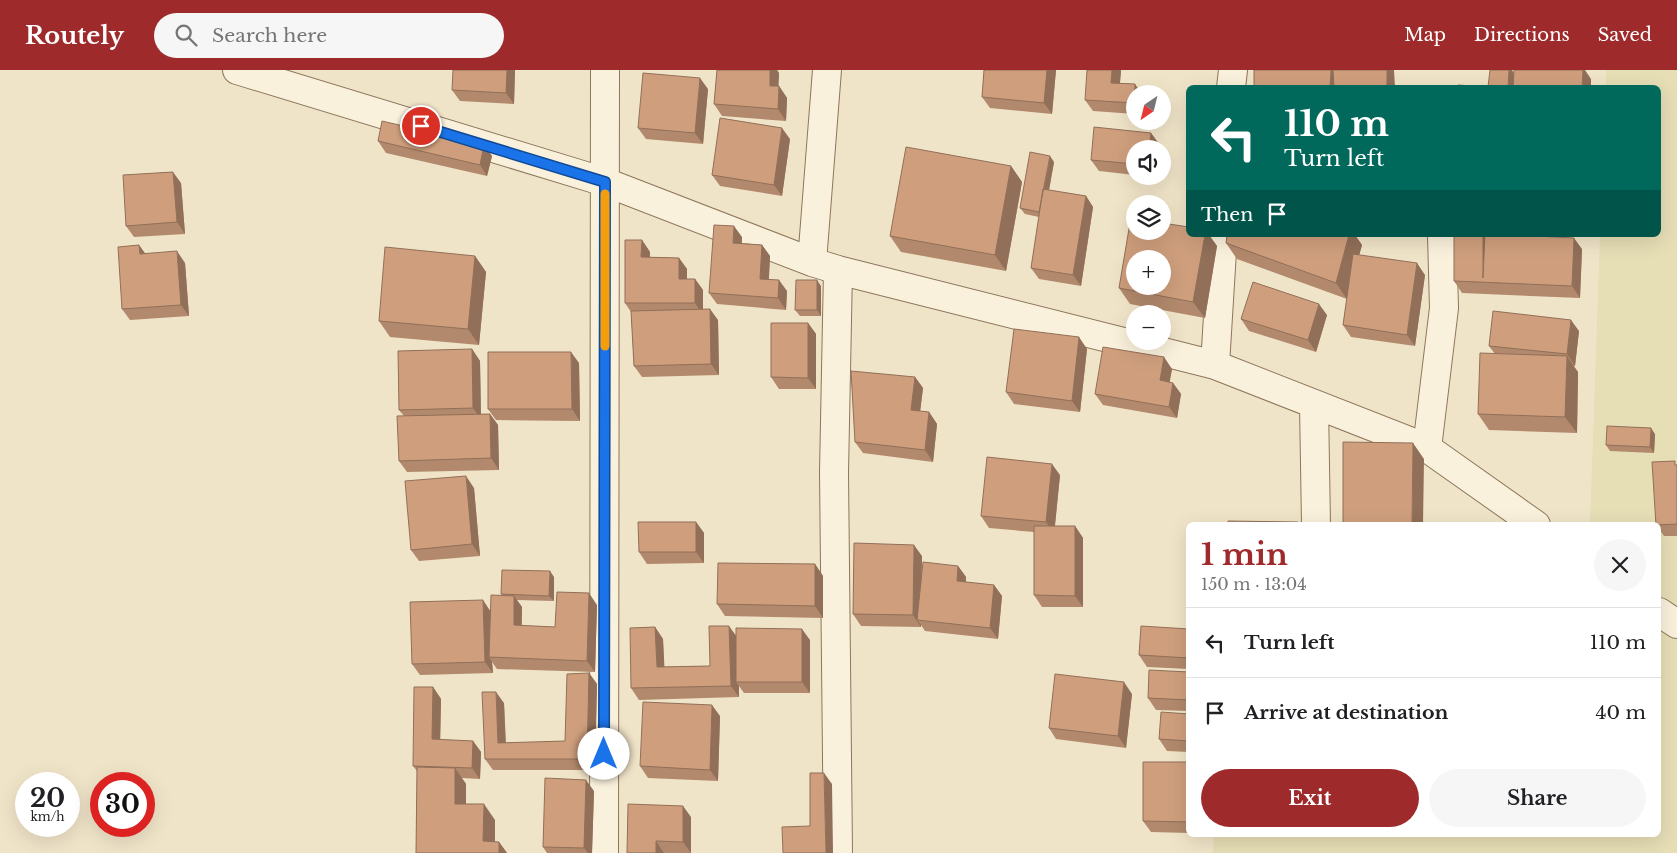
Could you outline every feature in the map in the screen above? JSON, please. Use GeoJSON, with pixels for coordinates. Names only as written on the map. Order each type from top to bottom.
{"type":"FeatureCollection","features":[{"type":"Feature","properties":{"kind":"street"},"geometry":{"type":"LineString","coordinates":[[237,70],[605,182],[812,262],[838,270],[1215,365],[1426,448],[1532,522]]}},
{"type":"Feature","properties":{"kind":"street"},"geometry":{"type":"LineString","coordinates":[[604,70],[604,853]]}},
{"type":"Feature","properties":{"kind":"street"},"geometry":{"type":"LineString","coordinates":[[812,262],[826,70]]}},
{"type":"Feature","properties":{"kind":"street"},"geometry":{"type":"LineString","coordinates":[[1232,70],[1232,85]]}},
{"type":"Feature","properties":{"kind":"street"},"geometry":{"type":"LineString","coordinates":[[1215,365],[1223,237]]}},
{"type":"Feature","properties":{"kind":"street"},"geometry":{"type":"LineString","coordinates":[[1426,448],[1444,308],[1442,237]]}},
{"type":"Feature","properties":{"kind":"street"},"geometry":{"type":"LineString","coordinates":[[838,270],[834,472],[838,853]]}},
{"type":"Feature","properties":{"kind":"street"},"geometry":{"type":"LineString","coordinates":[[1314,404],[1316,522]]}},
{"type":"Feature","properties":{"kind":"street"},"geometry":{"type":"LineString","coordinates":[[1661,613],[1677,624]]}},
{"type":"Feature","properties":{"kind":"shaded area"},"geometry":{"type":"Polygon","coordinates":[[[1606,70],[1677,70],[1677,853],[1213,853],[1214,837],[1661,837],[1661,522],[1590,522],[1600,237],[1661,237],[1661,85],[1606,85],[1606,70]]]}},
{"type":"Feature","properties":{"kind":"building"},"geometry":{"type":"Polygon","coordinates":[[[453,70],[507,70],[506,93],[452,90],[453,70]]]}},
{"type":"Feature","properties":{"kind":"building"},"geometry":{"type":"Polygon","coordinates":[[[717,70],[770,70],[770,86],[779,86],[778,109],[714,104],[717,70]]]}},
{"type":"Feature","properties":{"kind":"building"},"geometry":{"type":"Polygon","coordinates":[[[984,70],[1047,70],[1044,103],[982,97],[984,70]]]}},
{"type":"Feature","properties":{"kind":"building"},"geometry":{"type":"Polygon","coordinates":[[[1087,70],[1112,70],[1111,83],[1135,84],[1126,85],[1126,103],[1085,100],[1087,70]]]}},
{"type":"Feature","properties":{"kind":"building"},"geometry":{"type":"Polygon","coordinates":[[[1254,70],[1331,70],[1330,85],[1254,85],[1254,70]]]}},
{"type":"Feature","properties":{"kind":"building"},"geometry":{"type":"Polygon","coordinates":[[[1333,70],[1387,70],[1387,85],[1334,85],[1333,70]]]}},
{"type":"Feature","properties":{"kind":"building"},"geometry":{"type":"Polygon","coordinates":[[[1490,70],[1509,70],[1508,85],[1488,85],[1490,70]]]}},
{"type":"Feature","properties":{"kind":"building"},"geometry":{"type":"Polygon","coordinates":[[[1514,70],[1583,70],[1582,85],[1513,85],[1514,70]]]}},
{"type":"Feature","properties":{"kind":"building"},"geometry":{"type":"Polygon","coordinates":[[[643,73],[700,78],[695,133],[638,128],[643,73]]]}},
{"type":"Feature","properties":{"kind":"building"},"geometry":{"type":"Polygon","coordinates":[[[720,118],[782,128],[774,185],[712,175],[720,118]]]}},
{"type":"Feature","properties":{"kind":"building"},"geometry":{"type":"Polygon","coordinates":[[[382,121],[484,145],[480,165],[378,141],[382,121]]]}},
{"type":"Feature","properties":{"kind":"building"},"geometry":{"type":"Polygon","coordinates":[[[1094,127],[1151,133],[1150,140],[1126,140],[1126,163],[1091,160],[1094,127]]]}},
{"type":"Feature","properties":{"kind":"building"},"geometry":{"type":"Polygon","coordinates":[[[906,147],[1011,166],[995,255],[890,236],[906,147]]]}},
{"type":"Feature","properties":{"kind":"building"},"geometry":{"type":"Polygon","coordinates":[[[1030,152],[1050,156],[1039,212],[1020,208],[1030,152]]]}},
{"type":"Feature","properties":{"kind":"building"},"geometry":{"type":"Polygon","coordinates":[[[173,172],[177,222],[126,226],[123,175],[173,172]]]}},
{"type":"Feature","properties":{"kind":"building"},"geometry":{"type":"Polygon","coordinates":[[[1043,189],[1086,196],[1073,275],[1031,268],[1043,189]]]}},
{"type":"Feature","properties":{"kind":"building"},"geometry":{"type":"Polygon","coordinates":[[[1171,224],[1186,227],[1186,237],[1205,237],[1193,302],[1156,295],[1171,295],[1171,250],[1126,250],[1126,289],[1119,288],[1127,240],[1171,240],[1171,224]]]}},
{"type":"Feature","properties":{"kind":"building"},"geometry":{"type":"Polygon","coordinates":[[[714,225],[734,226],[733,243],[762,245],[760,279],[779,280],[778,298],[709,293],[714,225]]]}},
{"type":"Feature","properties":{"kind":"building"},"geometry":{"type":"Polygon","coordinates":[[[1227,237],[1348,237],[1336,283],[1226,243],[1227,237]]]}},
{"type":"Feature","properties":{"kind":"building"},"geometry":{"type":"Polygon","coordinates":[[[1454,237],[1483,237],[1483,278],[1485,237],[1574,238],[1572,286],[1454,281],[1454,237]]]}},
{"type":"Feature","properties":{"kind":"building"},"geometry":{"type":"Polygon","coordinates":[[[625,240],[642,240],[641,257],[679,258],[679,279],[695,279],[695,303],[625,303],[625,240]]]}},
{"type":"Feature","properties":{"kind":"building"},"geometry":{"type":"Polygon","coordinates":[[[139,245],[140,254],[177,251],[181,305],[122,309],[118,247],[139,245]]]}},
{"type":"Feature","properties":{"kind":"building"},"geometry":{"type":"Polygon","coordinates":[[[385,247],[475,256],[468,329],[379,321],[385,247]]]}},
{"type":"Feature","properties":{"kind":"building"},"geometry":{"type":"Polygon","coordinates":[[[1353,254],[1417,263],[1407,335],[1343,325],[1353,254]]]}},
{"type":"Feature","properties":{"kind":"building"},"geometry":{"type":"Polygon","coordinates":[[[796,280],[817,280],[817,310],[795,310],[796,280]]]}},
{"type":"Feature","properties":{"kind":"building"},"geometry":{"type":"Polygon","coordinates":[[[1253,282],[1319,304],[1308,340],[1241,319],[1253,282]]]}},
{"type":"Feature","properties":{"kind":"building"},"geometry":{"type":"Polygon","coordinates":[[[710,309],[711,364],[634,366],[631,311],[710,309]]]}},
{"type":"Feature","properties":{"kind":"building"},"geometry":{"type":"Polygon","coordinates":[[[1493,311],[1571,320],[1567,354],[1489,346],[1493,311]]]}},
{"type":"Feature","properties":{"kind":"building"},"geometry":{"type":"Polygon","coordinates":[[[771,323],[808,323],[808,378],[771,377],[771,323]]]}},
{"type":"Feature","properties":{"kind":"building"},"geometry":{"type":"Polygon","coordinates":[[[1014,329],[1079,337],[1072,401],[1006,392],[1014,329]]]}},
{"type":"Feature","properties":{"kind":"building"},"geometry":{"type":"Polygon","coordinates":[[[1103,347],[1164,357],[1160,380],[1173,383],[1169,407],[1095,394],[1103,347]]]}},
{"type":"Feature","properties":{"kind":"building"},"geometry":{"type":"Polygon","coordinates":[[[472,349],[473,408],[399,410],[398,351],[472,349]]]}},
{"type":"Feature","properties":{"kind":"building"},"geometry":{"type":"Polygon","coordinates":[[[488,352],[571,352],[572,409],[488,409],[488,352]]]}},
{"type":"Feature","properties":{"kind":"building"},"geometry":{"type":"Polygon","coordinates":[[[1480,353],[1567,356],[1565,417],[1478,414],[1480,353]]]}},
{"type":"Feature","properties":{"kind":"building"},"geometry":{"type":"Polygon","coordinates":[[[851,371],[915,377],[911,410],[929,412],[925,450],[855,442],[851,371]]]}},
{"type":"Feature","properties":{"kind":"building"},"geometry":{"type":"Polygon","coordinates":[[[490,414],[491,458],[399,461],[397,416],[490,414]]]}},
{"type":"Feature","properties":{"kind":"building"},"geometry":{"type":"Polygon","coordinates":[[[1607,426],[1651,428],[1650,447],[1606,445],[1607,426]]]}},
{"type":"Feature","properties":{"kind":"building"},"geometry":{"type":"Polygon","coordinates":[[[1343,442],[1413,443],[1412,522],[1343,522],[1343,442]]]}},
{"type":"Feature","properties":{"kind":"building"},"geometry":{"type":"Polygon","coordinates":[[[987,457],[1052,464],[1046,522],[981,516],[987,457]]]}},
{"type":"Feature","properties":{"kind":"building"},"geometry":{"type":"Polygon","coordinates":[[[1675,461],[1675,465],[1677,465],[1677,524],[1661,525],[1661,522],[1656,522],[1652,462],[1675,461]]]}},
{"type":"Feature","properties":{"kind":"building"},"geometry":{"type":"Polygon","coordinates":[[[466,476],[472,544],[411,550],[405,481],[466,476]]]}},
{"type":"Feature","properties":{"kind":"building"},"geometry":{"type":"Polygon","coordinates":[[[1228,521],[1298,522],[1228,522],[1228,521]]]}},
{"type":"Feature","properties":{"kind":"building"},"geometry":{"type":"Polygon","coordinates":[[[638,522],[696,522],[696,552],[639,552],[638,522]]]}},
{"type":"Feature","properties":{"kind":"building"},"geometry":{"type":"Polygon","coordinates":[[[1034,526],[1075,526],[1075,596],[1034,595],[1034,526]]]}},
{"type":"Feature","properties":{"kind":"building"},"geometry":{"type":"Polygon","coordinates":[[[854,543],[914,545],[913,615],[853,614],[854,543]]]}},
{"type":"Feature","properties":{"kind":"building"},"geometry":{"type":"Polygon","coordinates":[[[923,562],[958,566],[957,581],[994,585],[990,628],[917,620],[923,562]]]}},
{"type":"Feature","properties":{"kind":"building"},"geometry":{"type":"Polygon","coordinates":[[[718,563],[815,564],[815,606],[717,604],[718,563]]]}},
{"type":"Feature","properties":{"kind":"building"},"geometry":{"type":"Polygon","coordinates":[[[502,570],[550,571],[549,596],[501,594],[502,570]]]}},
{"type":"Feature","properties":{"kind":"building"},"geometry":{"type":"Polygon","coordinates":[[[557,592],[589,593],[587,661],[489,657],[491,595],[514,596],[514,625],[555,627],[557,592]]]}},
{"type":"Feature","properties":{"kind":"building"},"geometry":{"type":"Polygon","coordinates":[[[483,600],[485,662],[412,664],[410,602],[483,600]]]}},
{"type":"Feature","properties":{"kind":"building"},"geometry":{"type":"Polygon","coordinates":[[[709,626],[729,626],[731,686],[631,688],[630,628],[655,627],[657,667],[710,666],[709,626]]]}},
{"type":"Feature","properties":{"kind":"building"},"geometry":{"type":"Polygon","coordinates":[[[1141,626],[1186,629],[1186,658],[1139,655],[1141,626]]]}},
{"type":"Feature","properties":{"kind":"building"},"geometry":{"type":"Polygon","coordinates":[[[736,628],[802,629],[802,682],[736,682],[736,628]]]}},
{"type":"Feature","properties":{"kind":"building"},"geometry":{"type":"Polygon","coordinates":[[[1149,670],[1186,672],[1186,700],[1148,698],[1149,670]]]}},
{"type":"Feature","properties":{"kind":"building"},"geometry":{"type":"Polygon","coordinates":[[[589,673],[587,759],[485,759],[482,692],[496,692],[498,743],[565,741],[567,674],[589,673]]]}},
{"type":"Feature","properties":{"kind":"building"},"geometry":{"type":"Polygon","coordinates":[[[1055,674],[1124,682],[1118,736],[1049,728],[1055,674]]]}},
{"type":"Feature","properties":{"kind":"building"},"geometry":{"type":"Polygon","coordinates":[[[414,687],[433,687],[432,739],[473,741],[472,768],[413,766],[414,687]]]}},
{"type":"Feature","properties":{"kind":"building"},"geometry":{"type":"Polygon","coordinates":[[[643,702],[712,705],[710,770],[640,766],[643,702]]]}},
{"type":"Feature","properties":{"kind":"building"},"geometry":{"type":"Polygon","coordinates":[[[1161,712],[1186,714],[1186,741],[1159,739],[1161,712]]]}},
{"type":"Feature","properties":{"kind":"building"},"geometry":{"type":"Polygon","coordinates":[[[1143,762],[1186,762],[1186,822],[1143,821],[1143,762]]]}},
{"type":"Feature","properties":{"kind":"building"},"geometry":{"type":"Polygon","coordinates":[[[417,767],[455,768],[455,804],[484,804],[483,841],[499,842],[499,853],[416,853],[417,767]]]}},
{"type":"Feature","properties":{"kind":"building"},"geometry":{"type":"Polygon","coordinates":[[[810,773],[824,773],[826,853],[783,853],[782,827],[810,826],[810,773]]]}},
{"type":"Feature","properties":{"kind":"building"},"geometry":{"type":"Polygon","coordinates":[[[545,778],[586,780],[584,848],[543,847],[545,778]]]}},
{"type":"Feature","properties":{"kind":"building"},"geometry":{"type":"Polygon","coordinates":[[[628,804],[683,806],[683,842],[656,841],[656,853],[627,853],[628,804]]]}},
{"type":"Feature","properties":{"kind":"slow traffic"},"geometry":{"type":"LineString","coordinates":[[605,194],[605,346]]}},
{"type":"Feature","properties":{"kind":"route"},"geometry":{"type":"LineString","coordinates":[[421,126],[605,182],[604,754]]}}]}
